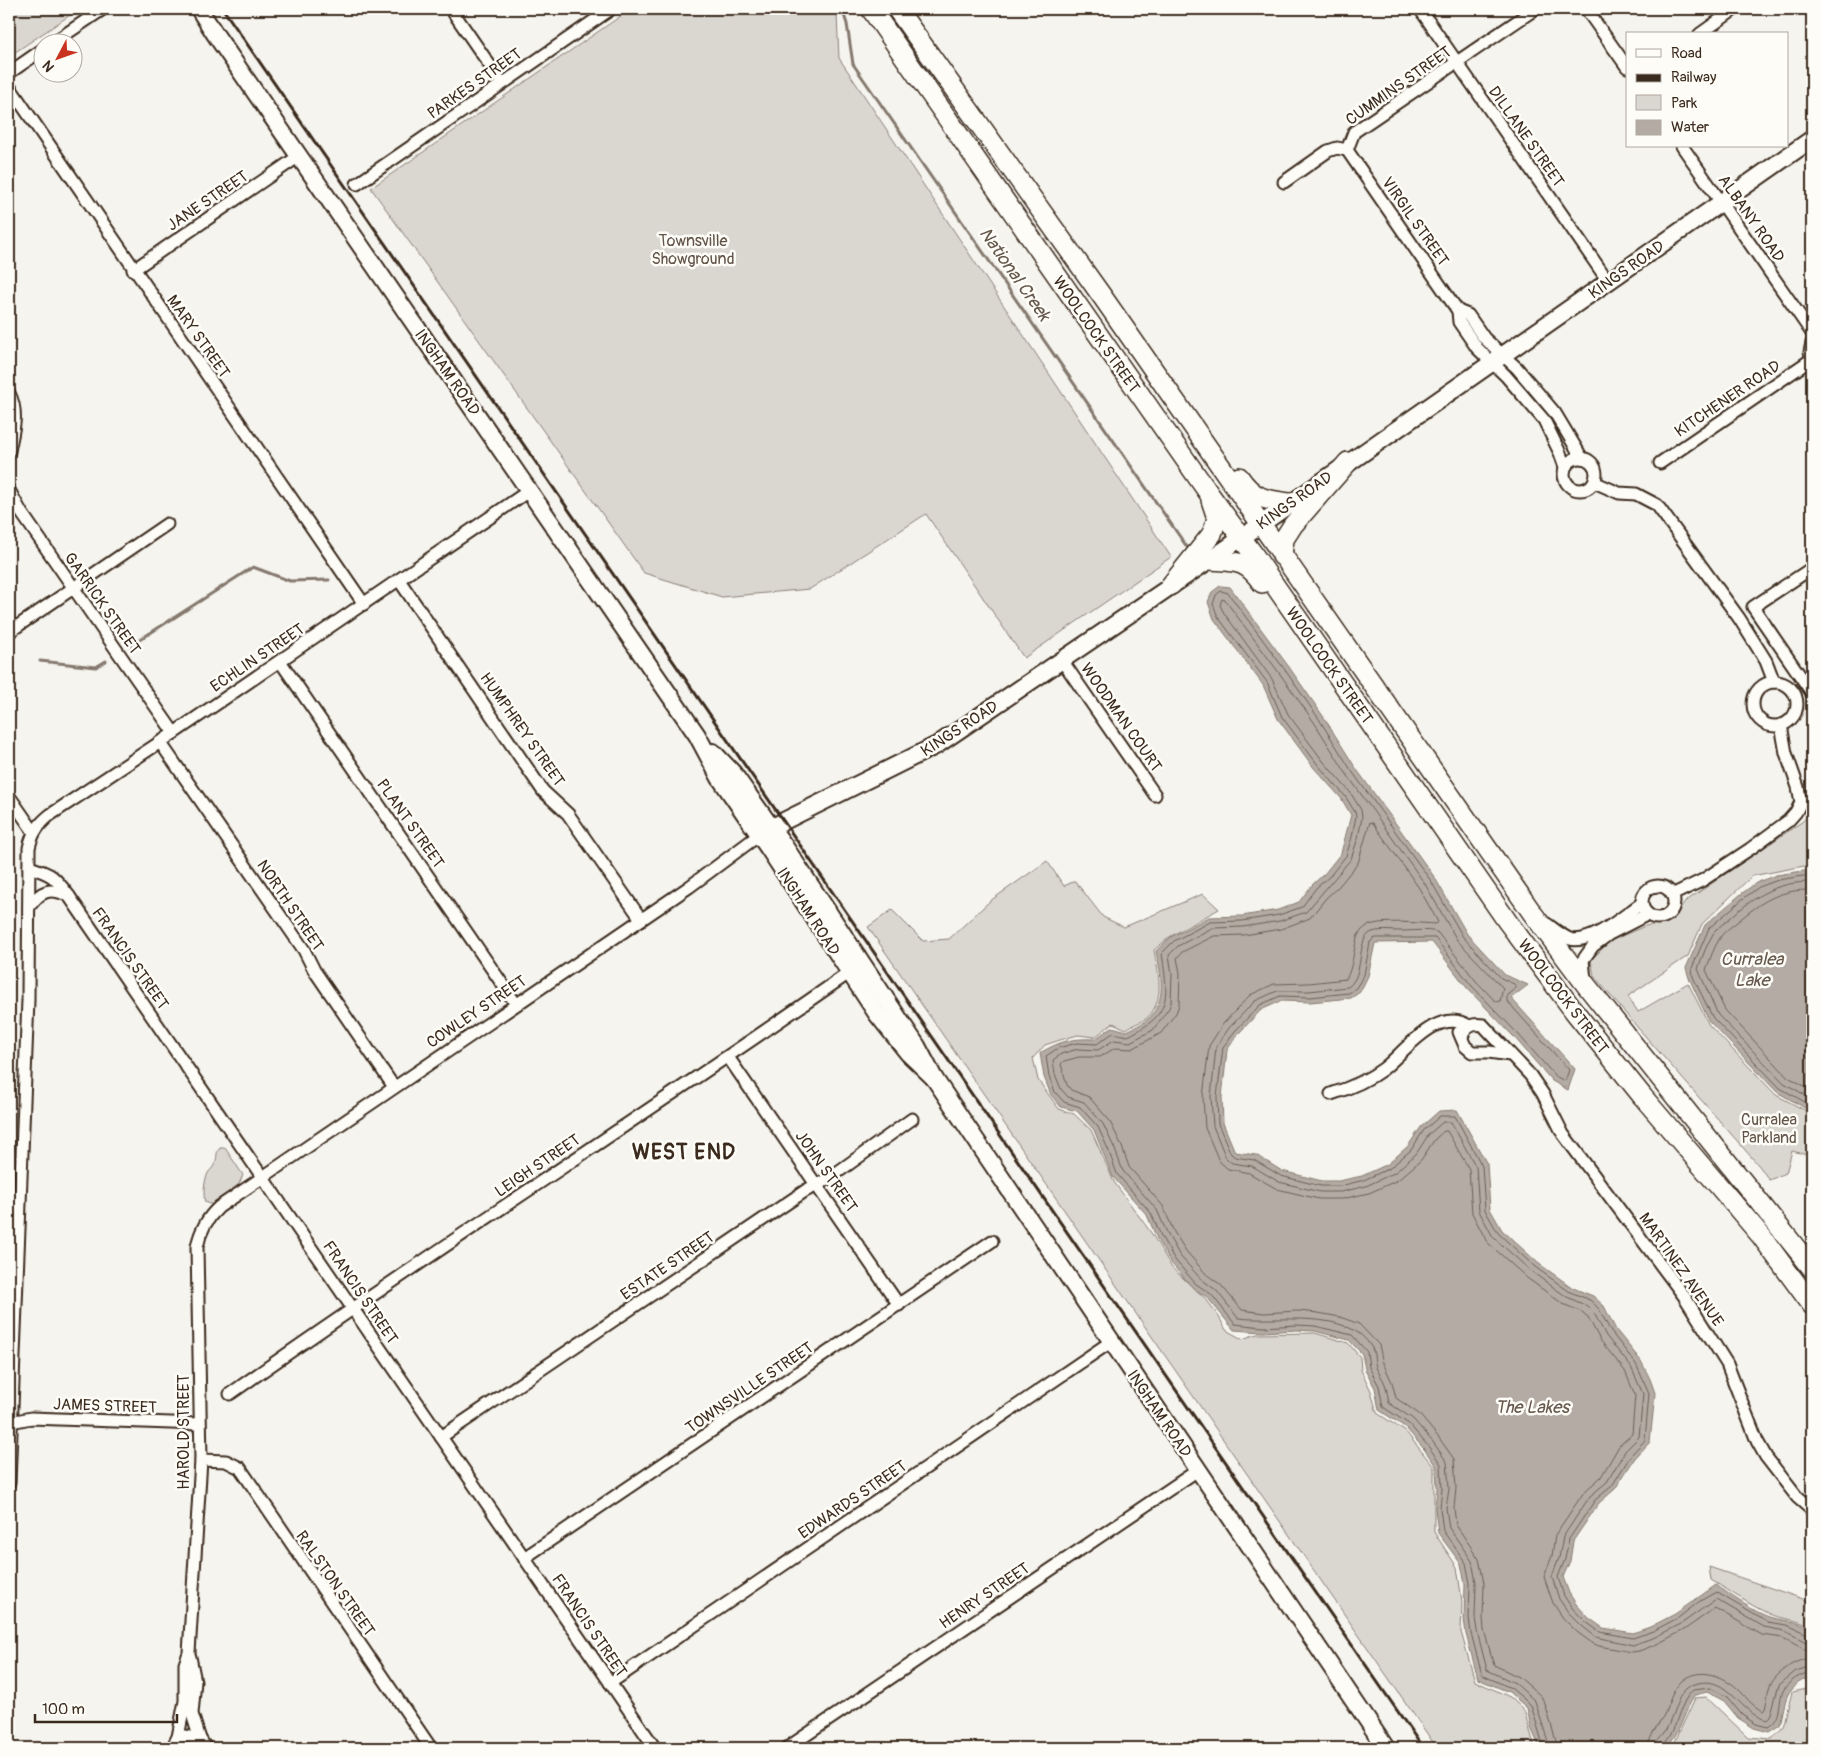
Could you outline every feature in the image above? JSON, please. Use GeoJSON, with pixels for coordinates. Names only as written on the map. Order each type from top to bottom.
{"type":"FeatureCollection","features":[{"type":"Feature","properties":{"kind":"main road","name":"INGHAM ROAD"},"geometry":{"type":"LineString","coordinates":[[199,9],[697,735],[733,773],[766,832],[855,968],[888,1030],[934,1078],[1386,1748]]}},
{"type":"Feature","properties":{"kind":"main road","name":"WOOLCOCK STREET"},"geometry":{"type":"LineString","coordinates":[[871,9],[1210,495],[1322,652],[1480,883],[1574,1011],[1643,1098],[1762,1237],[1812,1305]]}},
{"type":"Feature","properties":{"kind":"main road","name":"WOOLCOCK STREET"},"geometry":{"type":"LineString","coordinates":[[898,9],[1104,299],[1533,914],[1586,985],[1812,1268]]}},
{"type":"Feature","properties":{"kind":"main road","name":"KINGS ROAD"},"geometry":{"type":"LineString","coordinates":[[766,832],[937,745],[1209,560],[1812,139]]}},
{"type":"Feature","properties":{"kind":"main road"},"geometry":{"type":"LineString","coordinates":[[1104,299],[1148,348],[1244,485],[1254,494],[1264,499],[1290,503]]}},
{"type":"Feature","properties":{"kind":"main road"},"geometry":{"type":"LineString","coordinates":[[1282,556],[1283,544],[1288,533],[1348,462]]}},
{"type":"Feature","properties":{"kind":"main road"},"geometry":{"type":"LineString","coordinates":[[1171,585],[1212,534],[1216,518],[1210,495]]}},
{"type":"Feature","properties":{"kind":"main road"},"geometry":{"type":"LineString","coordinates":[[1209,560],[1238,563],[1251,568],[1279,606],[1322,652]]}},
{"type":"Feature","properties":{"kind":"street"},"geometry":{"type":"LineString","coordinates":[[69,32],[103,9]]}},
{"type":"Feature","properties":{"kind":"street"},"geometry":{"type":"LineString","coordinates":[[451,9],[502,83]]}},
{"type":"Feature","properties":{"kind":"street","name":"PARKES STREET"},"geometry":{"type":"LineString","coordinates":[[357,184],[610,9]]}},
{"type":"Feature","properties":{"kind":"street","name":"DILLANE STREET"},"geometry":{"type":"LineString","coordinates":[[1420,9],[1608,281]]}},
{"type":"Feature","properties":{"kind":"street","name":"CUMMINS STREET"},"geometry":{"type":"LineString","coordinates":[[1284,182],[1328,151],[1337,148],[1347,150],[1354,132],[1534,9]]}},
{"type":"Feature","properties":{"kind":"street"},"geometry":{"type":"LineString","coordinates":[[1586,9],[1626,66]]}},
{"type":"Feature","properties":{"kind":"street"},"geometry":{"type":"LineString","coordinates":[[1703,32],[1735,9]]}},
{"type":"Feature","properties":{"kind":"street"},"geometry":{"type":"LineString","coordinates":[[9,73],[32,57]]}},
{"type":"Feature","properties":{"kind":"street","name":"MARY STREET"},"geometry":{"type":"LineString","coordinates":[[9,86],[133,270],[364,604]]}},
{"type":"Feature","properties":{"kind":"street","name":"ALBANY ROAD"},"geometry":{"type":"LineString","coordinates":[[1683,148],[1812,333]]}},
{"type":"Feature","properties":{"kind":"street","name":"VIRGIL STREET"},"geometry":{"type":"LineString","coordinates":[[1347,150],[1458,311],[1459,322],[1477,348],[1497,359]]}},
{"type":"Feature","properties":{"kind":"street","name":"JANE STREET"},"geometry":{"type":"LineString","coordinates":[[133,270],[299,156]]}},
{"type":"Feature","properties":{"kind":"street"},"geometry":{"type":"LineString","coordinates":[[1812,343],[1810,352],[1812,358]]}},
{"type":"Feature","properties":{"kind":"street","name":"KITCHENER ROAD"},"geometry":{"type":"LineString","coordinates":[[1660,463],[1812,358]]}},
{"type":"Feature","properties":{"kind":"street"},"geometry":{"type":"LineString","coordinates":[[1497,359],[1517,368],[1555,414],[1582,458],[1594,467],[1596,472],[1594,482],[1586,489],[1575,490],[1570,487],[1564,478],[1565,467],[1560,453],[1544,420],[1506,376],[1497,359]]}},
{"type":"Feature","properties":{"kind":"street"},"geometry":{"type":"LineString","coordinates":[[9,393],[15,410],[15,427],[9,451]]}},
{"type":"Feature","properties":{"kind":"street"},"geometry":{"type":"LineString","coordinates":[[1565,467],[1577,458],[1582,458]]}},
{"type":"Feature","properties":{"kind":"street"},"geometry":{"type":"LineString","coordinates":[[1594,482],[1619,494],[1636,494],[1657,505],[1739,618],[1766,661],[1774,682]]}},
{"type":"Feature","properties":{"kind":"street","name":"GARRICK STREET"},"geometry":{"type":"LineString","coordinates":[[9,490],[21,512],[174,733]]}},
{"type":"Feature","properties":{"kind":"street","name":"ECHLIN STREET"},"geometry":{"type":"LineString","coordinates":[[34,832],[50,815],[174,733],[530,490]]}},
{"type":"Feature","properties":{"kind":"street"},"geometry":{"type":"LineString","coordinates":[[9,632],[168,524]]}},
{"type":"Feature","properties":{"kind":"street"},"geometry":{"type":"LineString","coordinates":[[1812,568],[1754,608],[1812,693]]}},
{"type":"Feature","properties":{"kind":"street","name":"HUMPHREY STREET"},"geometry":{"type":"LineString","coordinates":[[399,580],[543,791],[568,814],[641,919]]}},
{"type":"Feature","properties":{"kind":"street","name":"WOODMAN COURT"},"geometry":{"type":"LineString","coordinates":[[1061,659],[1155,795]]}},
{"type":"Feature","properties":{"kind":"street","name":"PLANT STREET"},"geometry":{"type":"LineString","coordinates":[[280,661],[516,1004]]}},
{"type":"Feature","properties":{"kind":"street"},"geometry":{"type":"LineString","coordinates":[[1774,682],[1786,686],[1792,691],[1796,699],[1793,716],[1781,725],[1767,724],[1761,721],[1755,713],[1753,706],[1756,693],[1762,687],[1774,682]]}},
{"type":"Feature","properties":{"kind":"street"},"geometry":{"type":"LineString","coordinates":[[1672,895],[1703,880],[1758,843],[1788,821],[1796,812],[1801,802],[1798,787],[1786,753],[1781,725]]}},
{"type":"Feature","properties":{"kind":"street","name":"NORTH STREET"},"geometry":{"type":"LineString","coordinates":[[160,742],[304,950],[314,970],[394,1087]]}},
{"type":"Feature","properties":{"kind":"street"},"geometry":{"type":"LineString","coordinates":[[9,796],[34,832],[29,848],[28,1019],[9,1483]]}},
{"type":"Feature","properties":{"kind":"street","name":"COWLEY STREET"},"geometry":{"type":"LineString","coordinates":[[211,1214],[766,832]]}},
{"type":"Feature","properties":{"kind":"street","name":"FRANCIS STREET"},"geometry":{"type":"LineString","coordinates":[[29,867],[48,873],[59,882],[69,896],[655,1748]]}},
{"type":"Feature","properties":{"kind":"street"},"geometry":{"type":"LineString","coordinates":[[1533,914],[1562,935],[1571,939],[1579,939],[1598,933],[1642,903],[1647,891],[1656,887],[1665,888],[1672,895],[1674,906],[1668,915],[1658,918],[1648,914],[1642,903]]}},
{"type":"Feature","properties":{"kind":"street"},"geometry":{"type":"LineString","coordinates":[[28,907],[39,895],[51,890],[69,896]]}},
{"type":"Feature","properties":{"kind":"street"},"geometry":{"type":"LineString","coordinates":[[1586,985],[1583,960],[1593,946],[1610,934],[1648,914]]}},
{"type":"Feature","properties":{"kind":"street","name":"LEIGH STREET"},"geometry":{"type":"LineString","coordinates":[[230,1394],[855,968]]}},
{"type":"Feature","properties":{"kind":"street"},"geometry":{"type":"LineString","coordinates":[[1449,1022],[1459,1032],[1468,1050],[1510,1055]]}},
{"type":"Feature","properties":{"kind":"street"},"geometry":{"type":"LineString","coordinates":[[1331,1094],[1366,1080],[1384,1068],[1407,1045],[1441,1023],[1463,1022],[1470,1026]]}},
{"type":"Feature","properties":{"kind":"street"},"geometry":{"type":"LineString","coordinates":[[1462,1037],[1470,1026],[1474,1024],[1483,1025],[1489,1032],[1490,1041],[1489,1045],[1482,1051]]}},
{"type":"Feature","properties":{"kind":"street","name":"MARTINEZ AVENUE"},"geometry":{"type":"LineString","coordinates":[[1489,1032],[1530,1075],[1562,1134],[1684,1296],[1728,1364],[1757,1441],[1766,1457],[1797,1497],[1812,1510]]}},
{"type":"Feature","properties":{"kind":"street","name":"JOHN STREET"},"geometry":{"type":"LineString","coordinates":[[728,1056],[899,1305]]}},
{"type":"Feature","properties":{"kind":"street","name":"ESTATE STREET"},"geometry":{"type":"LineString","coordinates":[[441,1437],[805,1191],[828,1179],[912,1119]]}},
{"type":"Feature","properties":{"kind":"street","name":"HAROLD STREET"},"geometry":{"type":"LineString","coordinates":[[203,1744],[192,1714],[194,1681],[189,1653],[201,1460],[197,1248],[199,1238],[211,1214]]}},
{"type":"Feature","properties":{"kind":"street","name":"TOWNSVILLE STREET"},"geometry":{"type":"LineString","coordinates":[[524,1558],[992,1241]]}},
{"type":"Feature","properties":{"kind":"street","name":"EDWARDS STREET"},"geometry":{"type":"LineString","coordinates":[[610,1683],[1112,1341]]}},
{"type":"Feature","properties":{"kind":"street","name":"JAMES STREET"},"geometry":{"type":"LineString","coordinates":[[11,1422],[31,1418],[199,1424]]}},
{"type":"Feature","properties":{"kind":"street","name":"RALSTON STREET"},"geometry":{"type":"LineString","coordinates":[[201,1460],[226,1461],[240,1468],[431,1748]]}},
{"type":"Feature","properties":{"kind":"street","name":"HENRY STREET"},"geometry":{"type":"LineString","coordinates":[[787,1748],[1198,1470]]}},
{"type":"Feature","properties":{"kind":"street","name":"HAROLD STREET"},"geometry":{"type":"LineString","coordinates":[[175,1743],[184,1701],[185,1664],[189,1653]]}},
{"type":"Feature","properties":{"kind":"street"},"geometry":{"type":"LineString","coordinates":[[162,1748],[175,1743],[185,1736],[203,1744]]}},
{"type":"Feature","properties":{"kind":"green space"},"geometry":{"type":"Polygon","coordinates":[[[9,9],[79,9],[45,32],[32,32],[32,41],[14,53],[9,45],[9,9]]]}},
{"type":"Feature","properties":{"kind":"green space","name":"Townsville Showground"},"geometry":{"type":"Polygon","coordinates":[[[631,9],[833,9],[837,15],[839,58],[1171,557],[1024,658],[926,514],[810,589],[722,597],[644,573],[371,188],[631,9]]]}},
{"type":"Feature","properties":{"kind":"green space","name":"Curralea Parkland"},"geometry":{"type":"Polygon","coordinates":[[[1812,804],[1812,866],[1752,876],[1702,924],[1688,956],[1628,996],[1638,1012],[1688,983],[1709,1025],[1776,1095],[1812,1114],[1812,1156],[1792,1151],[1786,1173],[1769,1180],[1760,1167],[1594,976],[1591,960],[1610,941],[1645,926],[1667,923],[1672,920],[1686,901],[1803,821],[1808,815],[1812,804]]]}},
{"type":"Feature","properties":{"kind":"green space"},"geometry":{"type":"Polygon","coordinates":[[[1047,861],[1064,886],[1075,881],[1103,917],[1124,927],[1203,894],[1219,909],[1171,936],[1154,950],[1159,976],[1159,994],[1153,1011],[1147,1018],[1126,1029],[1113,1023],[1095,1037],[1078,1035],[1045,1045],[1033,1058],[1038,1080],[1059,1109],[1074,1114],[1091,1130],[1114,1182],[1152,1234],[1172,1268],[1206,1299],[1226,1330],[1242,1339],[1257,1334],[1315,1333],[1348,1343],[1360,1357],[1361,1370],[1371,1391],[1377,1413],[1406,1432],[1434,1467],[1434,1532],[1457,1567],[1462,1601],[1461,1632],[1475,1681],[1510,1697],[1524,1710],[1535,1748],[1437,1748],[868,927],[892,910],[923,941],[949,939],[990,901],[1047,861]]]}},
{"type":"Feature","properties":{"kind":"green space"},"geometry":{"type":"Polygon","coordinates":[[[220,1148],[225,1148],[243,1175],[239,1184],[213,1205],[205,1202],[204,1188],[208,1173],[214,1164],[220,1148]]]}},
{"type":"Feature","properties":{"kind":"green space"},"geometry":{"type":"Polygon","coordinates":[[[1709,1567],[1806,1600],[1812,1610],[1812,1629],[1797,1621],[1769,1614],[1746,1602],[1711,1580],[1709,1567]]]}},
{"type":"Feature","properties":{"kind":"green space"},"geometry":{"type":"Polygon","coordinates":[[[1812,1688],[1812,1748],[1672,1748],[1695,1698],[1706,1697],[1748,1737],[1772,1739],[1783,1727],[1792,1692],[1812,1688]]]}},
{"type":"Feature","properties":{"kind":"water","name":"The Lakes"},"geometry":{"type":"Polygon","coordinates":[[[1220,586],[1230,587],[1289,667],[1355,767],[1435,878],[1467,934],[1505,975],[1528,985],[1511,998],[1575,1069],[1568,1090],[1552,1081],[1514,1037],[1467,988],[1432,942],[1375,943],[1368,976],[1360,992],[1351,998],[1310,1002],[1281,1001],[1261,1010],[1238,1034],[1227,1050],[1222,1097],[1223,1123],[1235,1152],[1256,1155],[1282,1171],[1322,1181],[1339,1181],[1362,1176],[1388,1164],[1408,1146],[1421,1127],[1439,1111],[1457,1110],[1487,1164],[1490,1209],[1502,1230],[1538,1263],[1573,1288],[1593,1296],[1604,1306],[1616,1330],[1641,1361],[1655,1393],[1650,1442],[1635,1458],[1615,1489],[1599,1503],[1573,1541],[1570,1561],[1563,1577],[1569,1593],[1589,1618],[1603,1628],[1633,1633],[1650,1627],[1675,1614],[1716,1585],[1763,1615],[1801,1624],[1806,1627],[1812,1633],[1812,1676],[1803,1680],[1791,1690],[1780,1725],[1769,1732],[1754,1728],[1738,1718],[1724,1701],[1707,1692],[1695,1695],[1674,1737],[1664,1748],[1540,1748],[1531,1728],[1527,1708],[1509,1692],[1478,1679],[1466,1634],[1464,1619],[1465,1584],[1461,1564],[1438,1533],[1435,1508],[1437,1489],[1436,1466],[1405,1427],[1379,1410],[1375,1388],[1365,1369],[1362,1354],[1349,1340],[1315,1331],[1263,1332],[1234,1330],[1207,1297],[1193,1288],[1171,1263],[1158,1241],[1147,1215],[1113,1177],[1094,1130],[1077,1111],[1061,1107],[1051,1095],[1044,1077],[1040,1053],[1066,1041],[1095,1039],[1112,1027],[1127,1031],[1147,1020],[1154,1013],[1160,996],[1161,978],[1156,951],[1171,937],[1209,917],[1242,916],[1278,910],[1299,902],[1341,853],[1351,815],[1341,798],[1314,768],[1278,719],[1263,685],[1214,619],[1208,602],[1212,592],[1220,586]]]}},
{"type":"Feature","properties":{"kind":"water","name":"Curralea Lake"},"geometry":{"type":"Polygon","coordinates":[[[1812,871],[1812,1112],[1777,1092],[1709,1021],[1686,968],[1705,925],[1741,894],[1756,883],[1776,875],[1812,871]]]}},
{"type":"Feature","properties":{"kind":"waterway","name":"National Creek"},"geometry":{"type":"LineString","coordinates":[[842,9],[847,24],[853,64],[1187,547]]}},
{"type":"Feature","properties":{"kind":"waterway"},"geometry":{"type":"LineString","coordinates":[[130,646],[253,567],[290,581],[329,580]]}},
{"type":"Feature","properties":{"kind":"waterway"},"geometry":{"type":"LineString","coordinates":[[40,661],[96,667],[106,661]]}},
{"type":"Feature","properties":{"kind":"railway"},"geometry":{"type":"LineString","coordinates":[[223,9],[1423,1748]]}},
{"type":"Feature","properties":{"kind":"district","name":"WEST END"},"geometry":{"type":"Point","coordinates":[684,1152]}}]}
